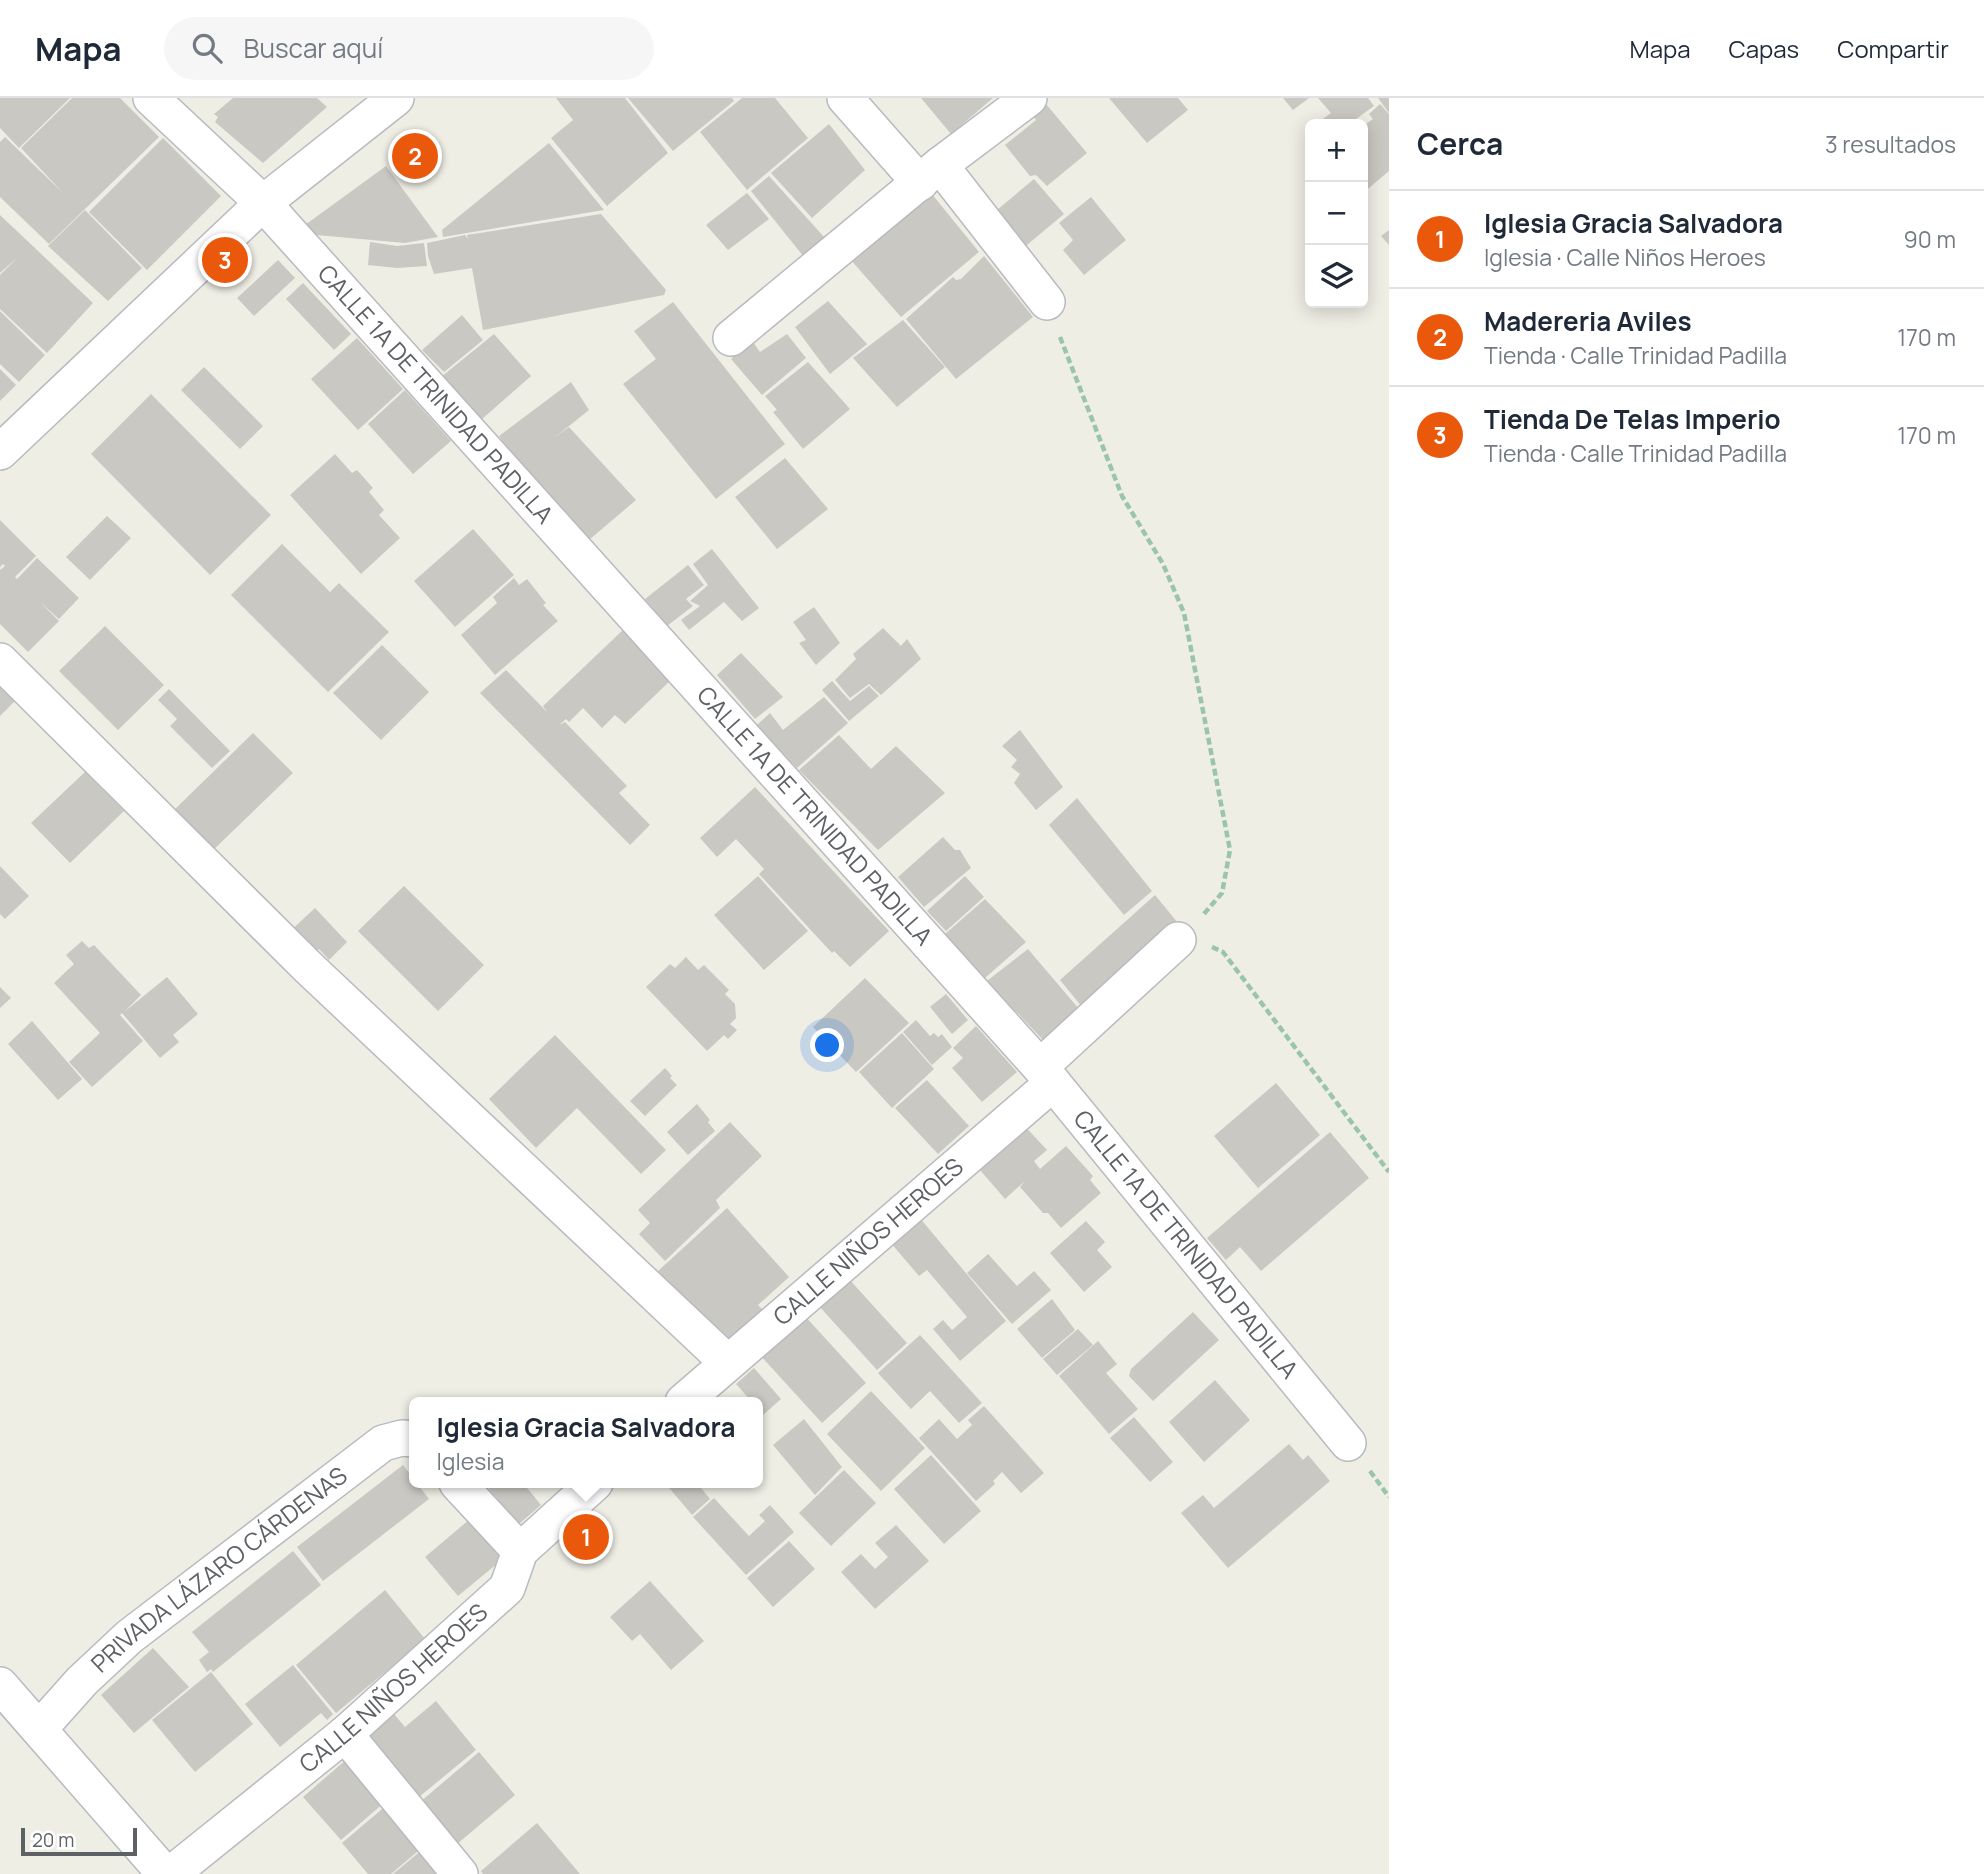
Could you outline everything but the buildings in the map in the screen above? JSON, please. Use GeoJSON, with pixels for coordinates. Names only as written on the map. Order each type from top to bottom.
{"type":"FeatureCollection","features":[{"type":"Feature","properties":{"kind":"street","name":"CALLE 1A DE TRINIDAD PADILLA"},"geometry":{"type":"LineString","coordinates":[[150,98],[263,203],[1046,1075],[1348,1443]]}},
{"type":"Feature","properties":{"kind":"street"},"geometry":{"type":"LineString","coordinates":[[0,452],[263,203],[396,98]]}},
{"type":"Feature","properties":{"kind":"street"},"geometry":{"type":"LineString","coordinates":[[845,98],[930,174],[1047,302]]}},
{"type":"Feature","properties":{"kind":"street"},"geometry":{"type":"LineString","coordinates":[[731,338],[930,174],[1029,98]]}},
{"type":"Feature","properties":{"kind":"street"},"geometry":{"type":"LineString","coordinates":[[0,661],[309,968],[727,1362]]}},
{"type":"Feature","properties":{"kind":"street","name":"CALLE NIÑOS HEROES"},"geometry":{"type":"LineString","coordinates":[[688,1397],[1046,1075],[1178,940]]}},
{"type":"Feature","properties":{"kind":"street","name":"PRIVADA LÁZARO CÁRDENAS"},"geometry":{"type":"LineString","coordinates":[[40,1728],[82,1681],[140,1628],[383,1443],[409,1439]]}},
{"type":"Feature","properties":{"kind":"street"},"geometry":{"type":"LineString","coordinates":[[462,1488],[520,1551]]}},
{"type":"Feature","properties":{"kind":"street","name":"CALLE NIÑOS HEROES"},"geometry":{"type":"LineString","coordinates":[[171,1874],[345,1734],[507,1588],[520,1551],[589,1488]]}},
{"type":"Feature","properties":{"kind":"street"},"geometry":{"type":"LineString","coordinates":[[0,1685],[165,1874]]}},
{"type":"Feature","properties":{"kind":"street"},"geometry":{"type":"LineString","coordinates":[[345,1734],[460,1874]]}},
{"type":"Feature","properties":{"kind":"path"},"geometry":{"type":"LineString","coordinates":[[1047,302],[1122,496],[1163,564],[1184,613],[1230,850],[1222,892],[1178,940]]}},
{"type":"Feature","properties":{"kind":"path"},"geometry":{"type":"LineString","coordinates":[[1178,940],[1200,941],[1223,952],[1389,1172]]}},
{"type":"Feature","properties":{"kind":"place","name":"Madereria Aviles"},"geometry":{"type":"Point","coordinates":[415,156]}},
{"type":"Feature","properties":{"kind":"place","name":"Tienda De Telas Imperio"},"geometry":{"type":"Point","coordinates":[225,260]}},
{"type":"Feature","properties":{"kind":"place","name":"Iglesia Gracia Salvadora"},"geometry":{"type":"Point","coordinates":[586,1537]}}]}
